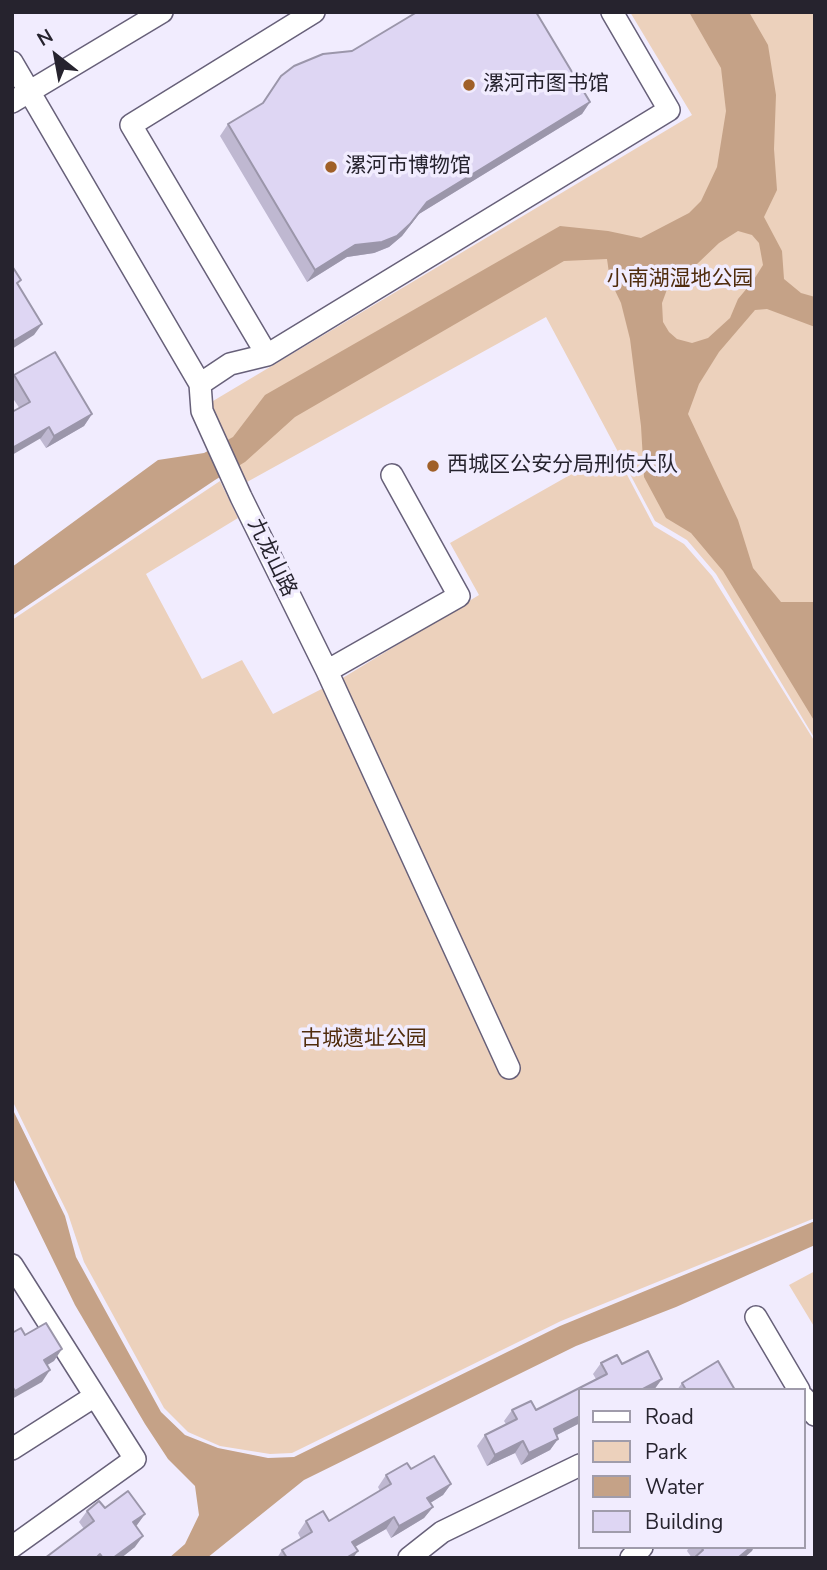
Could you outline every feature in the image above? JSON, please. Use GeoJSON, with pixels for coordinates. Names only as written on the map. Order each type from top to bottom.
{"type":"FeatureCollection","features":[{"type":"Feature","properties":{"kind":"street"},"geometry":{"type":"LineString","coordinates":[[21,97],[162,12]]}},
{"type":"Feature","properties":{"kind":"street"},"geometry":{"type":"LineString","coordinates":[[267,355],[131,125],[314,12]]}},
{"type":"Feature","properties":{"kind":"street"},"geometry":{"type":"LineString","coordinates":[[200,384],[230,364],[267,355],[669,110],[612,12]]}},
{"type":"Feature","properties":{"kind":"street","name":"九龙山路"},"geometry":{"type":"LineString","coordinates":[[12,61],[21,97],[200,384],[202,411],[241,497],[327,671],[509,1068]]}},
{"type":"Feature","properties":{"kind":"street"},"geometry":{"type":"LineString","coordinates":[[327,671],[459,596],[392,475]]}},
{"type":"Feature","properties":{"kind":"street"},"geometry":{"type":"LineString","coordinates":[[12,1265],[135,1459],[12,1547]]}},
{"type":"Feature","properties":{"kind":"street"},"geometry":{"type":"LineString","coordinates":[[756,1317],[798,1388]]}},
{"type":"Feature","properties":{"kind":"street"},"geometry":{"type":"LineString","coordinates":[[12,1449],[95,1396]]}},
{"type":"Feature","properties":{"kind":"street"},"geometry":{"type":"LineString","coordinates":[[409,1558],[442,1532],[578,1466]]}},
{"type":"Feature","properties":{"kind":"green space","name":"小南湖湿地公园"},"geometry":{"type":"Polygon","coordinates":[[[630,12],[815,12],[815,739],[716,574],[687,540],[655,521],[546,317],[247,482],[208,404],[692,115],[630,12]]]}},
{"type":"Feature","properties":{"kind":"green space","name":"古城遗址公园"},"geometry":{"type":"Polygon","coordinates":[[[614,450],[654,526],[684,544],[712,576],[815,742],[815,1218],[561,1321],[292,1453],[270,1454],[220,1446],[188,1432],[164,1408],[84,1262],[68,1214],[12,1100],[12,620],[220,481],[238,518],[146,574],[202,679],[242,660],[273,714],[341,679],[479,595],[450,543],[614,450]]]}},
{"type":"Feature","properties":{"kind":"green space"},"geometry":{"type":"Polygon","coordinates":[[[815,1271],[815,1328],[789,1285],[815,1271]]]}},
{"type":"Feature","properties":{"kind":"water"},"geometry":{"type":"Polygon","coordinates":[[[689,12],[749,12],[768,45],[776,95],[774,149],[777,190],[764,217],[782,251],[784,279],[801,293],[815,297],[815,327],[767,309],[755,310],[719,352],[699,384],[688,414],[738,520],[753,568],[781,602],[815,602],[815,722],[723,571],[691,533],[666,518],[644,477],[641,426],[630,339],[621,303],[610,280],[607,259],[564,261],[295,417],[245,462],[12,616],[12,567],[158,460],[204,453],[233,437],[265,395],[560,226],[641,238],[689,213],[701,201],[717,167],[726,111],[721,68],[689,12]],[[738,231],[669,284],[662,303],[663,322],[677,339],[692,343],[708,338],[730,318],[738,299],[763,265],[759,243],[752,235],[738,231]]]}},
{"type":"Feature","properties":{"kind":"water"},"geometry":{"type":"Polygon","coordinates":[[[12,1108],[65,1216],[76,1257],[161,1412],[185,1435],[218,1448],[268,1458],[294,1457],[560,1326],[815,1221],[815,1245],[676,1307],[576,1346],[304,1480],[207,1558],[169,1558],[185,1544],[199,1515],[195,1486],[168,1459],[145,1424],[75,1305],[12,1176],[12,1108]]]}},
{"type":"Feature","properties":{"kind":"building"},"geometry":{"type":"Polygon","coordinates":[[[417,12],[536,12],[590,102],[427,202],[397,236],[382,242],[355,245],[315,270],[228,124],[263,103],[281,76],[294,66],[323,54],[352,51],[417,12]]]}},
{"type":"Feature","properties":{"kind":"building"},"geometry":{"type":"Polygon","coordinates":[[[12,266],[21,280],[17,283],[42,324],[12,342],[12,266]]]}},
{"type":"Feature","properties":{"kind":"building"},"geometry":{"type":"Polygon","coordinates":[[[55,352],[92,414],[54,436],[49,427],[12,448],[12,412],[30,402],[14,375],[55,352]]]}},
{"type":"Feature","properties":{"kind":"building"},"geometry":{"type":"Polygon","coordinates":[[[46,1323],[62,1349],[44,1360],[50,1370],[15,1391],[12,1386],[12,1333],[21,1328],[25,1335],[46,1323]]]}},
{"type":"Feature","properties":{"kind":"building"},"geometry":{"type":"Polygon","coordinates":[[[648,1351],[662,1379],[645,1388],[579,1388],[607,1374],[601,1363],[617,1355],[622,1364],[648,1351]]]}},
{"type":"Feature","properties":{"kind":"building"},"geometry":{"type":"Polygon","coordinates":[[[718,1361],[734,1388],[685,1388],[682,1383],[718,1361]]]}},
{"type":"Feature","properties":{"kind":"building"},"geometry":{"type":"Polygon","coordinates":[[[578,1389],[578,1417],[554,1429],[558,1439],[529,1453],[523,1441],[495,1455],[485,1435],[517,1419],[512,1410],[531,1401],[536,1410],[578,1389]]]}},
{"type":"Feature","properties":{"kind":"building"},"geometry":{"type":"Polygon","coordinates":[[[434,1456],[451,1484],[427,1498],[433,1507],[399,1526],[394,1517],[352,1542],[358,1551],[346,1558],[287,1558],[282,1550],[312,1532],[306,1521],[323,1511],[329,1521],[391,1484],[386,1475],[407,1463],[411,1469],[434,1456]]]}},
{"type":"Feature","properties":{"kind":"building"},"geometry":{"type":"Polygon","coordinates":[[[128,1491],[145,1514],[133,1522],[143,1536],[113,1558],[103,1558],[100,1554],[96,1558],[45,1558],[94,1521],[87,1511],[99,1501],[105,1508],[128,1491]]]}},
{"type":"Feature","properties":{"kind":"building"},"geometry":{"type":"Polygon","coordinates":[[[749,1549],[740,1558],[694,1558],[703,1550],[749,1549]]]}},
{"type":"Feature","properties":{"kind":"place","name":"漯河市图书馆"},"geometry":{"type":"Point","coordinates":[469,85]}},
{"type":"Feature","properties":{"kind":"place","name":"漯河市博物馆"},"geometry":{"type":"Point","coordinates":[331,167]}},
{"type":"Feature","properties":{"kind":"place","name":"西城区公安分局刑侦大队"},"geometry":{"type":"Point","coordinates":[433,466]}}]}
